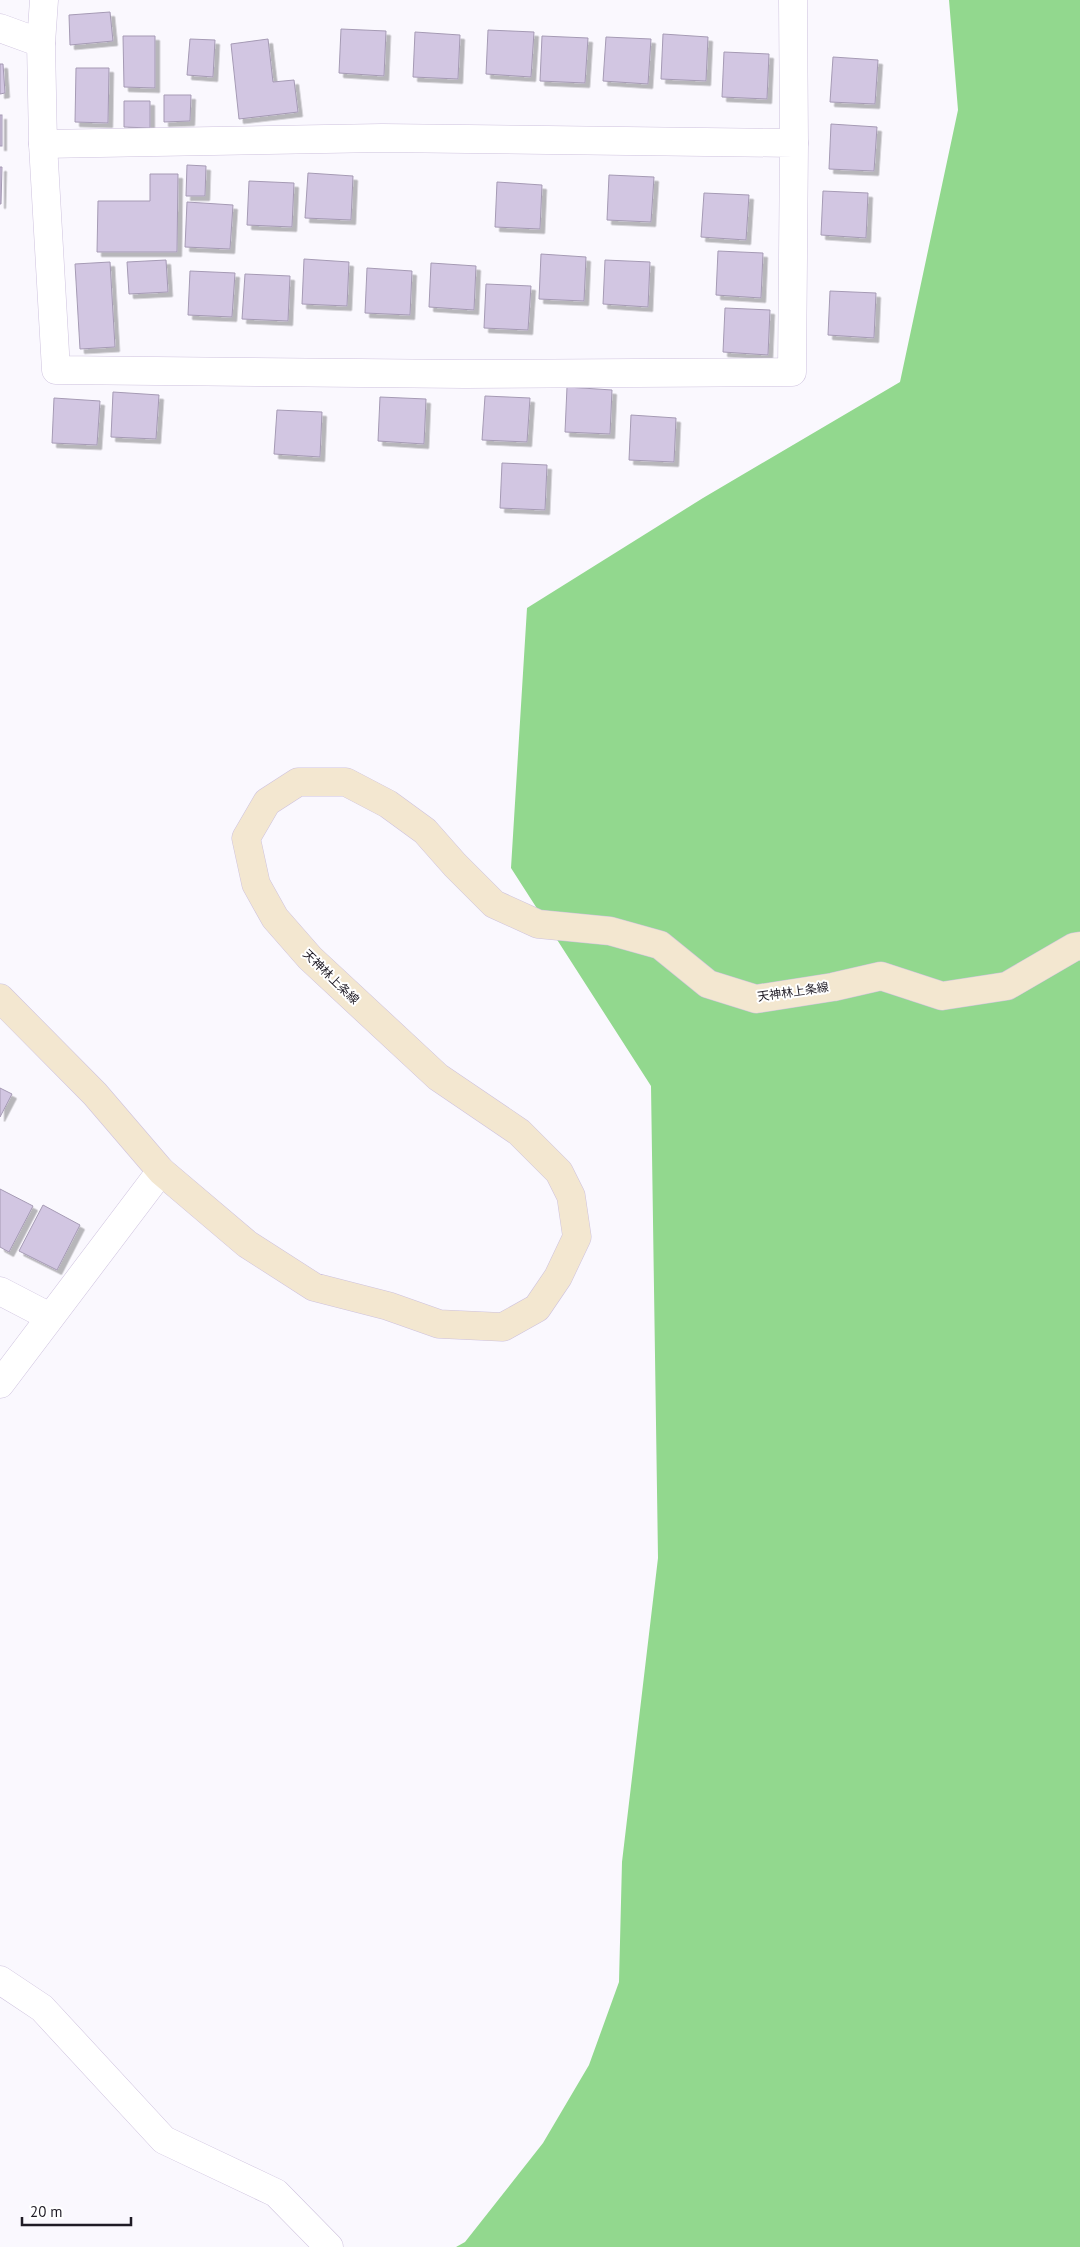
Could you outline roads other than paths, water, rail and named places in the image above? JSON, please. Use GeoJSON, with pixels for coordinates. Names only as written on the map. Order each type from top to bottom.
{"type":"FeatureCollection","features":[{"type":"Feature","properties":{"kind":"main road","name":"天神林上条線"},"geometry":{"type":"LineString","coordinates":[[0,998],[95,1094],[161,1171],[247,1244],[314,1287],[388,1306],[439,1324],[503,1327],[537,1308],[558,1277],[577,1237],[571,1196],[559,1172],[519,1132],[438,1077],[310,958],[275,918],[256,884],[246,838],[267,802],[298,782],[346,782],[388,804],[425,831],[455,865],[494,904],[538,924],[610,931],[660,945],[708,984],[756,999],[833,987],[881,976],[942,996],[1007,986],[1074,947],[1080,946]]}},
{"type":"Feature","properties":{"kind":"street"},"geometry":{"type":"LineString","coordinates":[[44,0],[41,43],[43,144],[56,370],[465,374],[792,372],[793,0]]}},
{"type":"Feature","properties":{"kind":"street"},"geometry":{"type":"LineString","coordinates":[[0,28],[41,43]]}},
{"type":"Feature","properties":{"kind":"street"},"geometry":{"type":"LineString","coordinates":[[43,144],[382,138],[794,143]]}},
{"type":"Feature","properties":{"kind":"street"},"geometry":{"type":"LineString","coordinates":[[0,1384],[161,1171]]}},
{"type":"Feature","properties":{"kind":"street"},"geometry":{"type":"LineString","coordinates":[[0,1291],[50,1317]]}},
{"type":"Feature","properties":{"kind":"street"},"geometry":{"type":"LineString","coordinates":[[0,1980],[42,2008],[164,2140],[276,2193],[329,2247]]}}]}
